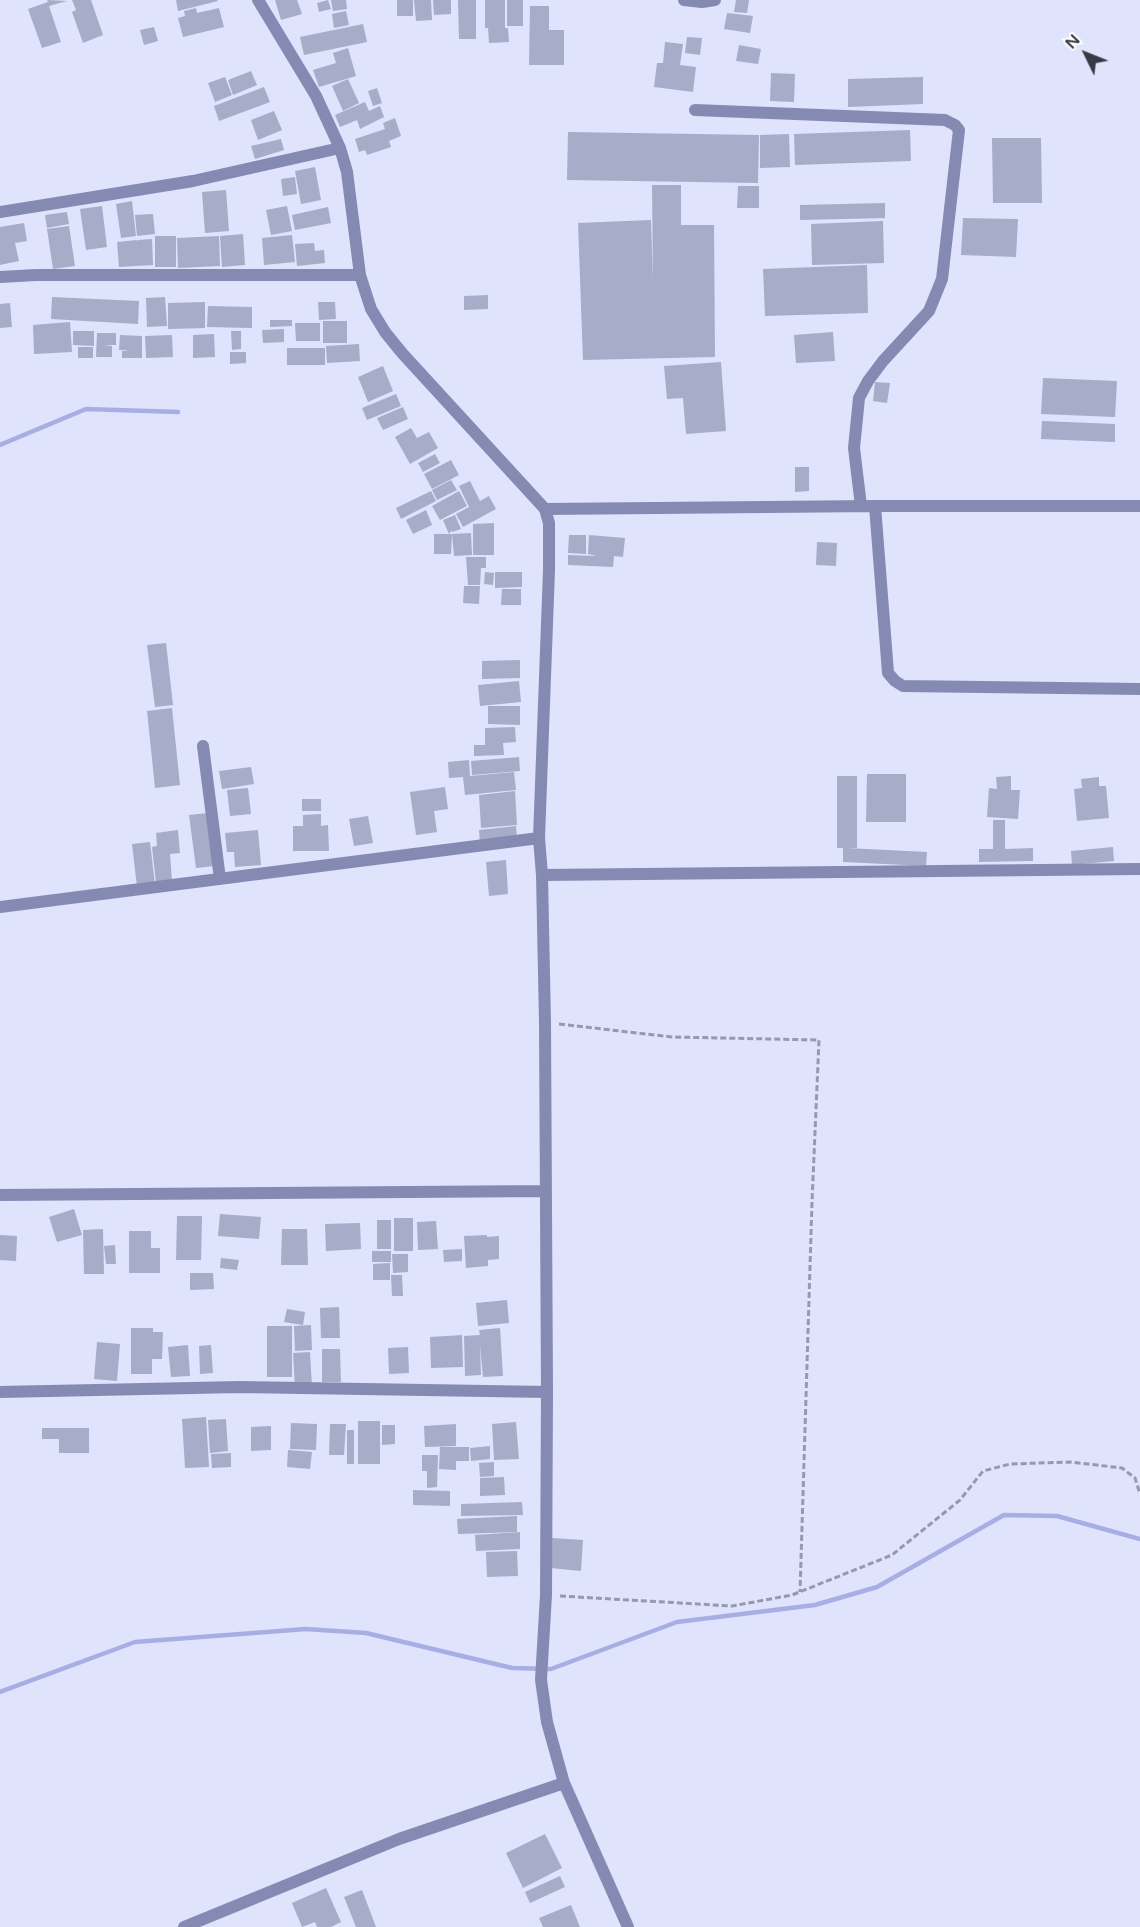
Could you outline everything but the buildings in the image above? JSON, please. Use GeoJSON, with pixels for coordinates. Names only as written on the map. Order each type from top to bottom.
{"type":"FeatureCollection","features":[{"type":"Feature","properties":{"kind":"street"},"geometry":{"type":"LineString","coordinates":[[258,0],[316,96],[340,148],[347,172],[360,275],[371,309],[385,332],[418,370],[545,508],[549,523],[539,838],[545,1023],[547,1392],[546,1595],[541,1680],[547,1722],[564,1783],[628,1927]]}},
{"type":"Feature","properties":{"kind":"street"},"geometry":{"type":"LineString","coordinates":[[684,0],[702,2],[715,0]]}},
{"type":"Feature","properties":{"kind":"street"},"geometry":{"type":"LineString","coordinates":[[695,110],[945,120],[959,130],[942,279],[929,310],[883,362],[868,381],[859,398],[854,448],[861,506]]}},
{"type":"Feature","properties":{"kind":"street"},"geometry":{"type":"LineString","coordinates":[[0,212],[193,181],[340,148]]}},
{"type":"Feature","properties":{"kind":"street"},"geometry":{"type":"LineString","coordinates":[[0,277],[360,275]]}},
{"type":"Feature","properties":{"kind":"street"},"geometry":{"type":"LineString","coordinates":[[875,506],[888,674],[895,681],[903,686],[1140,689]]}},
{"type":"Feature","properties":{"kind":"street"},"geometry":{"type":"LineString","coordinates":[[545,508],[1140,506]]}},
{"type":"Feature","properties":{"kind":"street"},"geometry":{"type":"LineString","coordinates":[[204,746],[220,879]]}},
{"type":"Feature","properties":{"kind":"street"},"geometry":{"type":"LineString","coordinates":[[0,907],[539,838]]}},
{"type":"Feature","properties":{"kind":"street"},"geometry":{"type":"LineString","coordinates":[[542,875],[1140,869]]}},
{"type":"Feature","properties":{"kind":"street"},"geometry":{"type":"LineString","coordinates":[[0,1195],[545,1191]]}},
{"type":"Feature","properties":{"kind":"street"},"geometry":{"type":"LineString","coordinates":[[0,1392],[240,1387],[547,1392]]}},
{"type":"Feature","properties":{"kind":"street"},"geometry":{"type":"LineString","coordinates":[[184,1927],[399,1839],[564,1783]]}},
{"type":"Feature","properties":{"kind":"path"},"geometry":{"type":"LineString","coordinates":[[545,1023],[672,1037],[819,1040],[800,1592]]}},
{"type":"Feature","properties":{"kind":"path"},"geometry":{"type":"LineString","coordinates":[[546,1595],[732,1606],[800,1592],[892,1555],[960,1500],[983,1471],[1010,1464],[1070,1462],[1122,1468],[1135,1478],[1140,1494]]}},
{"type":"Feature","properties":{"kind":"waterway"},"geometry":{"type":"LineString","coordinates":[[0,445],[86,409],[178,412]]}},
{"type":"Feature","properties":{"kind":"waterway"},"geometry":{"type":"LineString","coordinates":[[0,1692],[135,1642],[306,1629],[366,1633],[512,1668],[551,1669],[677,1622],[815,1605],[877,1587],[1004,1515],[1057,1516],[1140,1539]]}}]}
